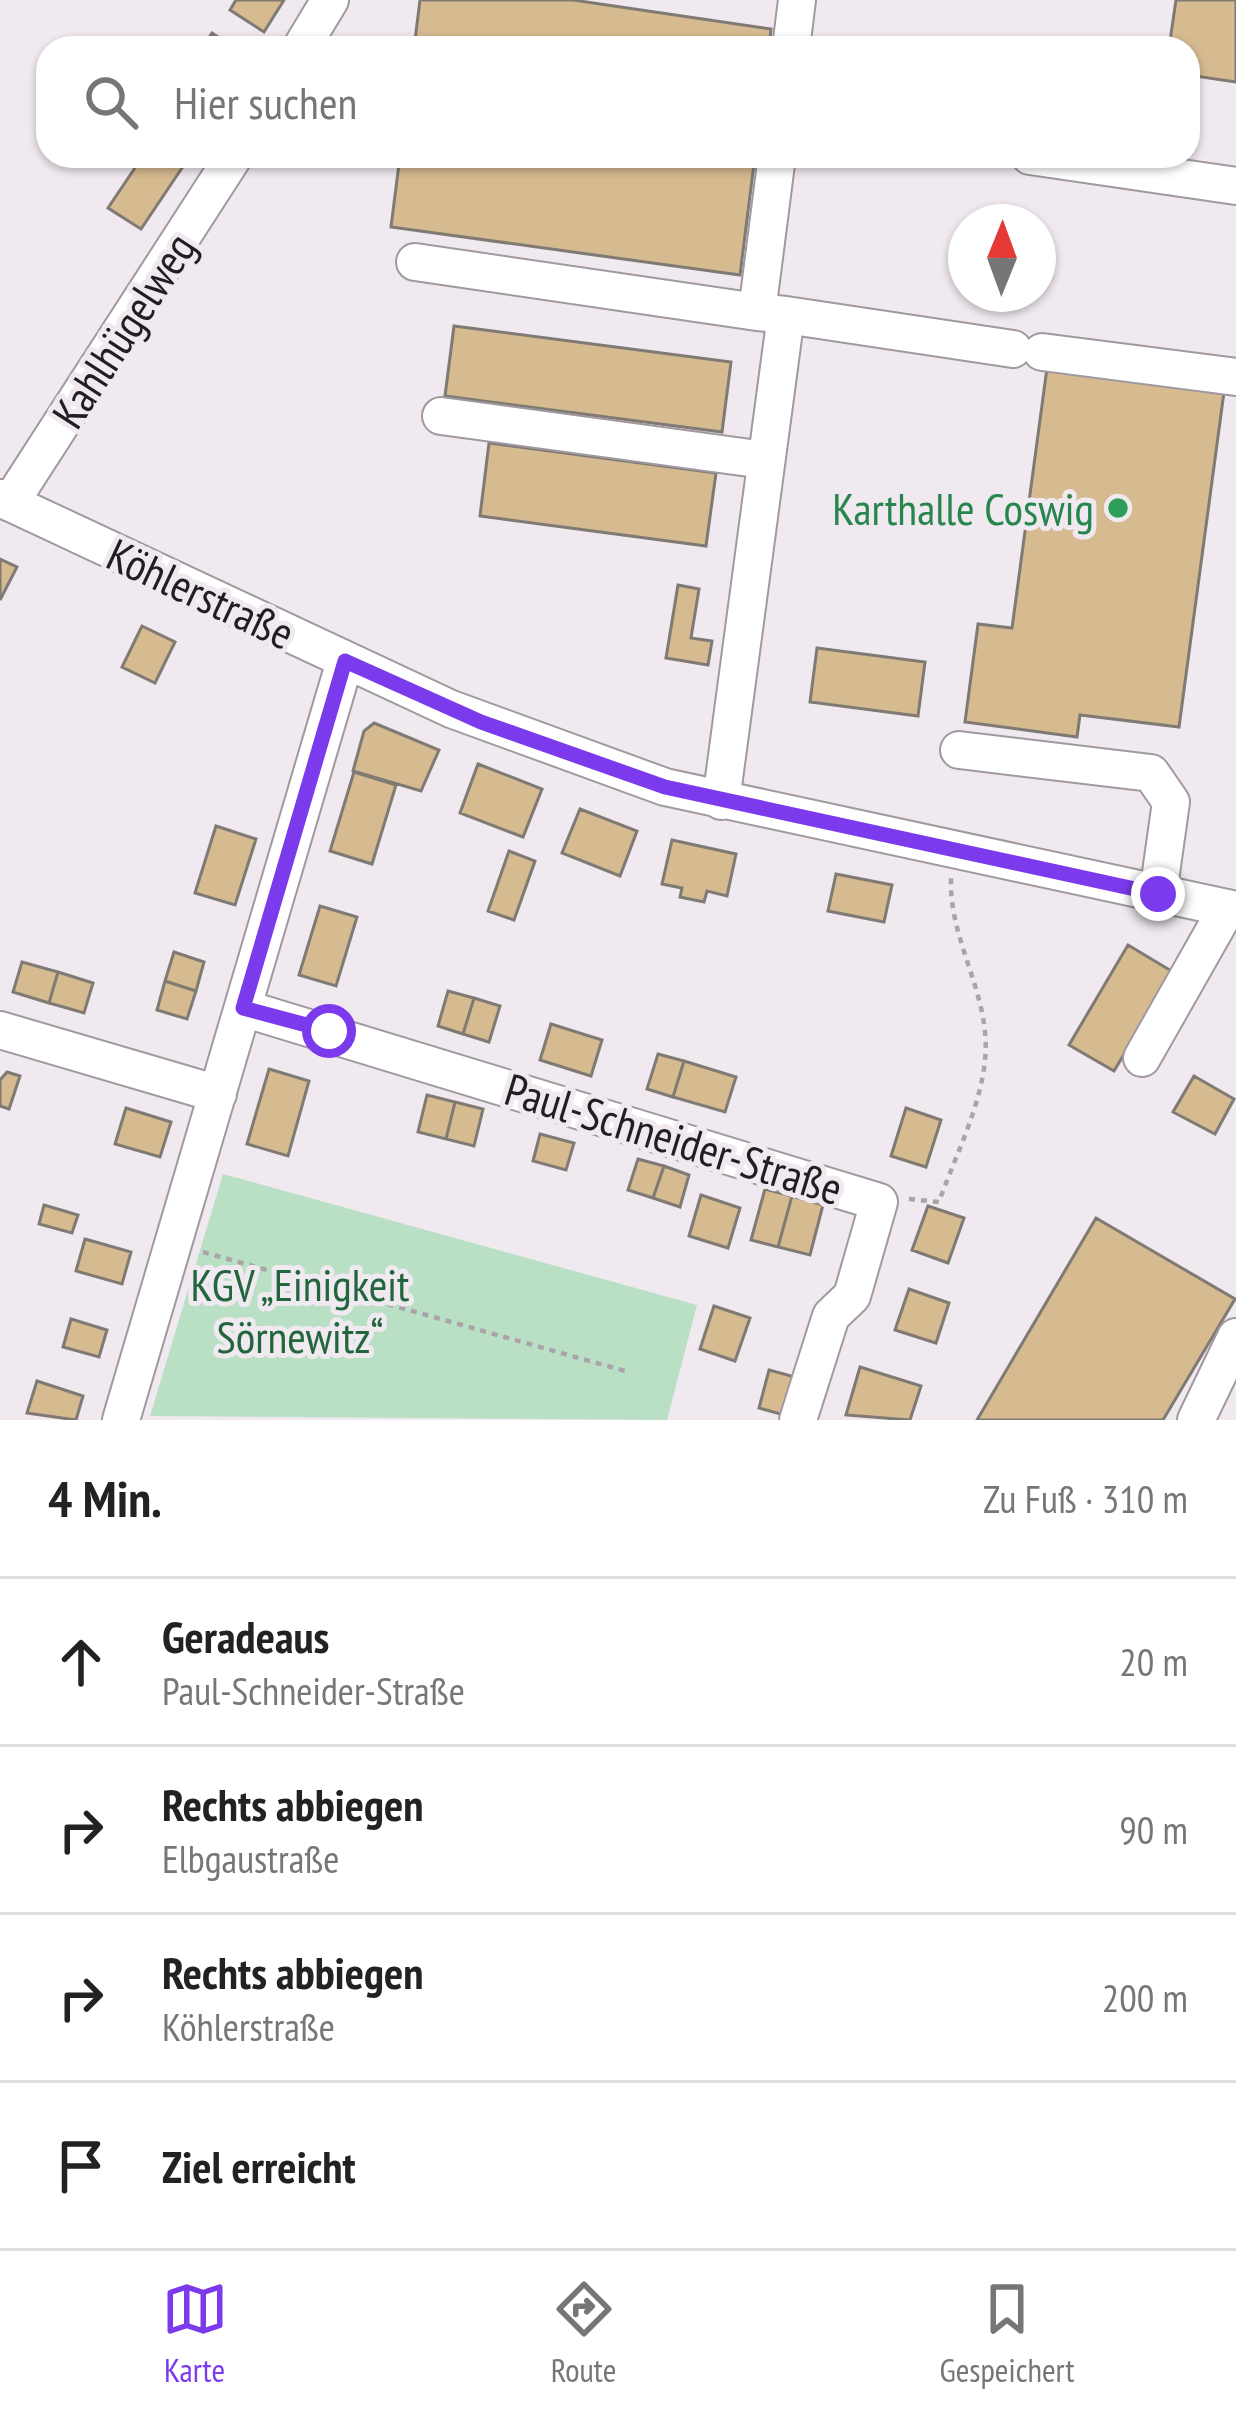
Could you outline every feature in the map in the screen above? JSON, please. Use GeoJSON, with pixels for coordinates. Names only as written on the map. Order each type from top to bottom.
{"type":"FeatureCollection","features":[{"type":"Feature","properties":{"kind":"street"},"geometry":{"type":"LineString","coordinates":[[308,36],[330,0]]}},
{"type":"Feature","properties":{"kind":"street"},"geometry":{"type":"LineString","coordinates":[[792,36],[797,0]]}},
{"type":"Feature","properties":{"kind":"street","name":"Kahlhügelweg"},"geometry":{"type":"LineString","coordinates":[[5,500],[226,168]]}},
{"type":"Feature","properties":{"kind":"street"},"geometry":{"type":"LineString","coordinates":[[721,801],[764,460],[777,168]]}},
{"type":"Feature","properties":{"kind":"street"},"geometry":{"type":"LineString","coordinates":[[1112,168],[1236,186]]}},
{"type":"Feature","properties":{"kind":"street"},"geometry":{"type":"LineString","coordinates":[[415,262],[1236,377]]}},
{"type":"Feature","properties":{"kind":"street"},"geometry":{"type":"LineString","coordinates":[[441,416],[764,460]]}},
{"type":"Feature","properties":{"kind":"street","name":"Köhlerstraße"},"geometry":{"type":"LineString","coordinates":[[5,500],[481,722],[721,801],[1232,909]]}},
{"type":"Feature","properties":{"kind":"street"},"geometry":{"type":"LineString","coordinates":[[121,1420],[345,661]]}},
{"type":"Feature","properties":{"kind":"street"},"geometry":{"type":"LineString","coordinates":[[959,750],[1151,773],[1171,802],[1158,894]]}},
{"type":"Feature","properties":{"kind":"street"},"geometry":{"type":"LineString","coordinates":[[1142,1058],[1232,909]]}},
{"type":"Feature","properties":{"kind":"street","name":"Paul-Schneider-Straße"},"geometry":{"type":"LineString","coordinates":[[243,1008],[879,1202],[852,1296],[831,1316],[797,1420]]}},
{"type":"Feature","properties":{"kind":"street"},"geometry":{"type":"LineString","coordinates":[[0,1030],[218,1094]]}},
{"type":"Feature","properties":{"kind":"street"},"geometry":{"type":"LineString","coordinates":[[1196,1420],[1225,1380],[1236,1337]]}},
{"type":"Feature","properties":{"kind":"path"},"geometry":{"type":"LineString","coordinates":[[939,1202],[986,1055],[985,1028],[951,893],[952,850]]}},
{"type":"Feature","properties":{"kind":"path"},"geometry":{"type":"LineString","coordinates":[[175,1244],[626,1371]]}},
{"type":"Feature","properties":{"kind":"green space","name":"KGV „Einigkeit Sörnewitz“"},"geometry":{"type":"Polygon","coordinates":[[[223,1174],[697,1305],[667,1420],[150,1416],[223,1174]]]}},
{"type":"Feature","properties":{"kind":"building"},"geometry":{"type":"Polygon","coordinates":[[[236,0],[284,0],[264,32],[230,10],[236,0]]]}},
{"type":"Feature","properties":{"kind":"building"},"geometry":{"type":"Polygon","coordinates":[[[420,0],[573,0],[771,29],[770,36],[416,36],[420,0]]]}},
{"type":"Feature","properties":{"kind":"building"},"geometry":{"type":"Polygon","coordinates":[[[1176,0],[1236,0],[1236,82],[1200,77],[1200,36],[1171,36],[1176,0]]]}},
{"type":"Feature","properties":{"kind":"building"},"geometry":{"type":"Polygon","coordinates":[[[135,168],[182,168],[141,229],[108,208],[135,168]]]}},
{"type":"Feature","properties":{"kind":"building"},"geometry":{"type":"Polygon","coordinates":[[[398,168],[753,168],[740,275],[391,227],[398,168]]]}},
{"type":"Feature","properties":{"kind":"building"},"geometry":{"type":"Polygon","coordinates":[[[454,326],[731,362],[722,432],[445,396],[454,326]]]}},
{"type":"Feature","properties":{"kind":"building","name":"Karthalle Coswig"},"geometry":{"type":"Polygon","coordinates":[[[1047,368],[1224,392],[1179,727],[1080,715],[1077,737],[965,722],[978,624],[1012,628],[1047,368]]]}},
{"type":"Feature","properties":{"kind":"building"},"geometry":{"type":"Polygon","coordinates":[[[489,443],[716,473],[706,546],[480,516],[489,443]]]}},
{"type":"Feature","properties":{"kind":"building"},"geometry":{"type":"Polygon","coordinates":[[[0,559],[17,567],[0,600],[0,559]]]}},
{"type":"Feature","properties":{"kind":"building"},"geometry":{"type":"Polygon","coordinates":[[[678,585],[699,589],[691,638],[712,641],[708,665],[666,658],[678,585]]]}},
{"type":"Feature","properties":{"kind":"building"},"geometry":{"type":"Polygon","coordinates":[[[142,626],[175,642],[155,683],[122,667],[142,626]]]}},
{"type":"Feature","properties":{"kind":"building"},"geometry":{"type":"Polygon","coordinates":[[[817,648],[925,662],[918,716],[810,702],[817,648]]]}},
{"type":"Feature","properties":{"kind":"building"},"geometry":{"type":"Polygon","coordinates":[[[374,723],[439,750],[421,791],[353,771],[364,731],[374,723]]]}},
{"type":"Feature","properties":{"kind":"building"},"geometry":{"type":"Polygon","coordinates":[[[478,764],[542,789],[523,837],[460,813],[478,764]]]}},
{"type":"Feature","properties":{"kind":"building"},"geometry":{"type":"Polygon","coordinates":[[[354,772],[396,785],[372,864],[330,851],[354,772]]]}},
{"type":"Feature","properties":{"kind":"building"},"geometry":{"type":"Polygon","coordinates":[[[580,809],[637,831],[620,876],[562,853],[580,809]]]}},
{"type":"Feature","properties":{"kind":"building"},"geometry":{"type":"Polygon","coordinates":[[[216,826],[256,839],[235,905],[195,893],[216,826]]]}},
{"type":"Feature","properties":{"kind":"building"},"geometry":{"type":"Polygon","coordinates":[[[672,840],[736,854],[727,896],[707,891],[704,902],[680,897],[682,888],[662,884],[672,840]]]}},
{"type":"Feature","properties":{"kind":"building"},"geometry":{"type":"Polygon","coordinates":[[[509,851],[535,861],[514,920],[488,911],[509,851]]]}},
{"type":"Feature","properties":{"kind":"building"},"geometry":{"type":"Polygon","coordinates":[[[836,874],[892,885],[884,922],[828,911],[836,874]]]}},
{"type":"Feature","properties":{"kind":"building"},"geometry":{"type":"Polygon","coordinates":[[[320,906],[357,917],[336,986],[299,975],[320,906]]]}},
{"type":"Feature","properties":{"kind":"building"},"geometry":{"type":"Polygon","coordinates":[[[1128,945],[1173,972],[1114,1071],[1069,1045],[1128,945]]]}},
{"type":"Feature","properties":{"kind":"building"},"geometry":{"type":"Polygon","coordinates":[[[174,952],[204,962],[196,991],[165,981],[174,952]]]}},
{"type":"Feature","properties":{"kind":"building"},"geometry":{"type":"Polygon","coordinates":[[[22,962],[58,972],[49,1003],[13,992],[22,962]]]}},
{"type":"Feature","properties":{"kind":"building"},"geometry":{"type":"Polygon","coordinates":[[[58,972],[93,983],[84,1013],[49,1003],[58,972]]]}},
{"type":"Feature","properties":{"kind":"building"},"geometry":{"type":"Polygon","coordinates":[[[165,981],[196,991],[187,1019],[157,1010],[165,981]]]}},
{"type":"Feature","properties":{"kind":"building"},"geometry":{"type":"Polygon","coordinates":[[[448,991],[474,998],[463,1034],[438,1026],[448,991]]]}},
{"type":"Feature","properties":{"kind":"building"},"geometry":{"type":"Polygon","coordinates":[[[474,998],[500,1006],[489,1042],[463,1034],[474,998]]]}},
{"type":"Feature","properties":{"kind":"building"},"geometry":{"type":"Polygon","coordinates":[[[551,1024],[602,1040],[591,1076],[540,1060],[551,1024]]]}},
{"type":"Feature","properties":{"kind":"building"},"geometry":{"type":"Polygon","coordinates":[[[658,1054],[684,1061],[673,1097],[647,1089],[658,1054]]]}},
{"type":"Feature","properties":{"kind":"building"},"geometry":{"type":"Polygon","coordinates":[[[684,1061],[736,1077],[725,1112],[673,1097],[684,1061]]]}},
{"type":"Feature","properties":{"kind":"building"},"geometry":{"type":"Polygon","coordinates":[[[269,1069],[309,1081],[288,1156],[247,1144],[269,1069]]]}},
{"type":"Feature","properties":{"kind":"building"},"geometry":{"type":"Polygon","coordinates":[[[7,1072],[20,1076],[9,1109],[0,1106],[0,1080],[7,1072]]]}},
{"type":"Feature","properties":{"kind":"building"},"geometry":{"type":"Polygon","coordinates":[[[1194,1076],[1234,1099],[1215,1134],[1173,1112],[1194,1076]]]}},
{"type":"Feature","properties":{"kind":"building"},"geometry":{"type":"Polygon","coordinates":[[[427,1095],[455,1102],[446,1139],[418,1132],[427,1095]]]}},
{"type":"Feature","properties":{"kind":"building"},"geometry":{"type":"Polygon","coordinates":[[[455,1102],[483,1109],[474,1146],[446,1139],[455,1102]]]}},
{"type":"Feature","properties":{"kind":"building"},"geometry":{"type":"Polygon","coordinates":[[[126,1108],[171,1122],[160,1157],[115,1144],[126,1108]]]}},
{"type":"Feature","properties":{"kind":"building"},"geometry":{"type":"Polygon","coordinates":[[[906,1108],[941,1120],[926,1167],[891,1156],[906,1108]]]}},
{"type":"Feature","properties":{"kind":"building"},"geometry":{"type":"Polygon","coordinates":[[[540,1134],[574,1143],[566,1170],[533,1161],[540,1134]]]}},
{"type":"Feature","properties":{"kind":"building"},"geometry":{"type":"Polygon","coordinates":[[[638,1159],[664,1166],[653,1198],[628,1190],[638,1159]]]}},
{"type":"Feature","properties":{"kind":"building"},"geometry":{"type":"Polygon","coordinates":[[[664,1166],[689,1175],[680,1207],[653,1198],[664,1166]]]}},
{"type":"Feature","properties":{"kind":"building"},"geometry":{"type":"Polygon","coordinates":[[[765,1189],[792,1196],[778,1247],[751,1240],[765,1189]]]}},
{"type":"Feature","properties":{"kind":"building"},"geometry":{"type":"Polygon","coordinates":[[[701,1195],[740,1208],[728,1248],[689,1236],[701,1195]]]}},
{"type":"Feature","properties":{"kind":"building"},"geometry":{"type":"Polygon","coordinates":[[[792,1196],[823,1205],[810,1255],[778,1247],[792,1196]]]}},
{"type":"Feature","properties":{"kind":"building"},"geometry":{"type":"Polygon","coordinates":[[[44,1205],[78,1215],[72,1233],[39,1224],[44,1205]]]}},
{"type":"Feature","properties":{"kind":"building"},"geometry":{"type":"Polygon","coordinates":[[[928,1206],[964,1218],[948,1263],[912,1250],[928,1206]]]}},
{"type":"Feature","properties":{"kind":"building"},"geometry":{"type":"Polygon","coordinates":[[[1096,1218],[1235,1299],[1163,1420],[977,1420],[1096,1218]]]}},
{"type":"Feature","properties":{"kind":"building"},"geometry":{"type":"Polygon","coordinates":[[[85,1239],[131,1252],[122,1284],[76,1271],[85,1239]]]}},
{"type":"Feature","properties":{"kind":"building"},"geometry":{"type":"Polygon","coordinates":[[[909,1289],[949,1303],[936,1343],[895,1330],[909,1289]]]}},
{"type":"Feature","properties":{"kind":"building"},"geometry":{"type":"Polygon","coordinates":[[[714,1306],[750,1318],[735,1361],[700,1349],[714,1306]]]}},
{"type":"Feature","properties":{"kind":"building"},"geometry":{"type":"Polygon","coordinates":[[[71,1319],[107,1330],[99,1357],[63,1347],[71,1319]]]}},
{"type":"Feature","properties":{"kind":"building"},"geometry":{"type":"Polygon","coordinates":[[[860,1367],[921,1386],[910,1420],[846,1415],[860,1367]]]}},
{"type":"Feature","properties":{"kind":"building"},"geometry":{"type":"Polygon","coordinates":[[[769,1370],[795,1377],[784,1415],[759,1408],[769,1370]]]}},
{"type":"Feature","properties":{"kind":"building"},"geometry":{"type":"Polygon","coordinates":[[[37,1381],[83,1396],[76,1420],[27,1413],[37,1381]]]}},
{"type":"Feature","properties":{"kind":"place","name":"Karthalle Coswig"},"geometry":{"type":"Point","coordinates":[1118,508]}},
{"type":"Feature","properties":{"kind":"route"},"geometry":{"type":"LineString","coordinates":[[329,1031],[243,1008],[345,661],[481,722],[665,787],[1158,894]]}}]}
